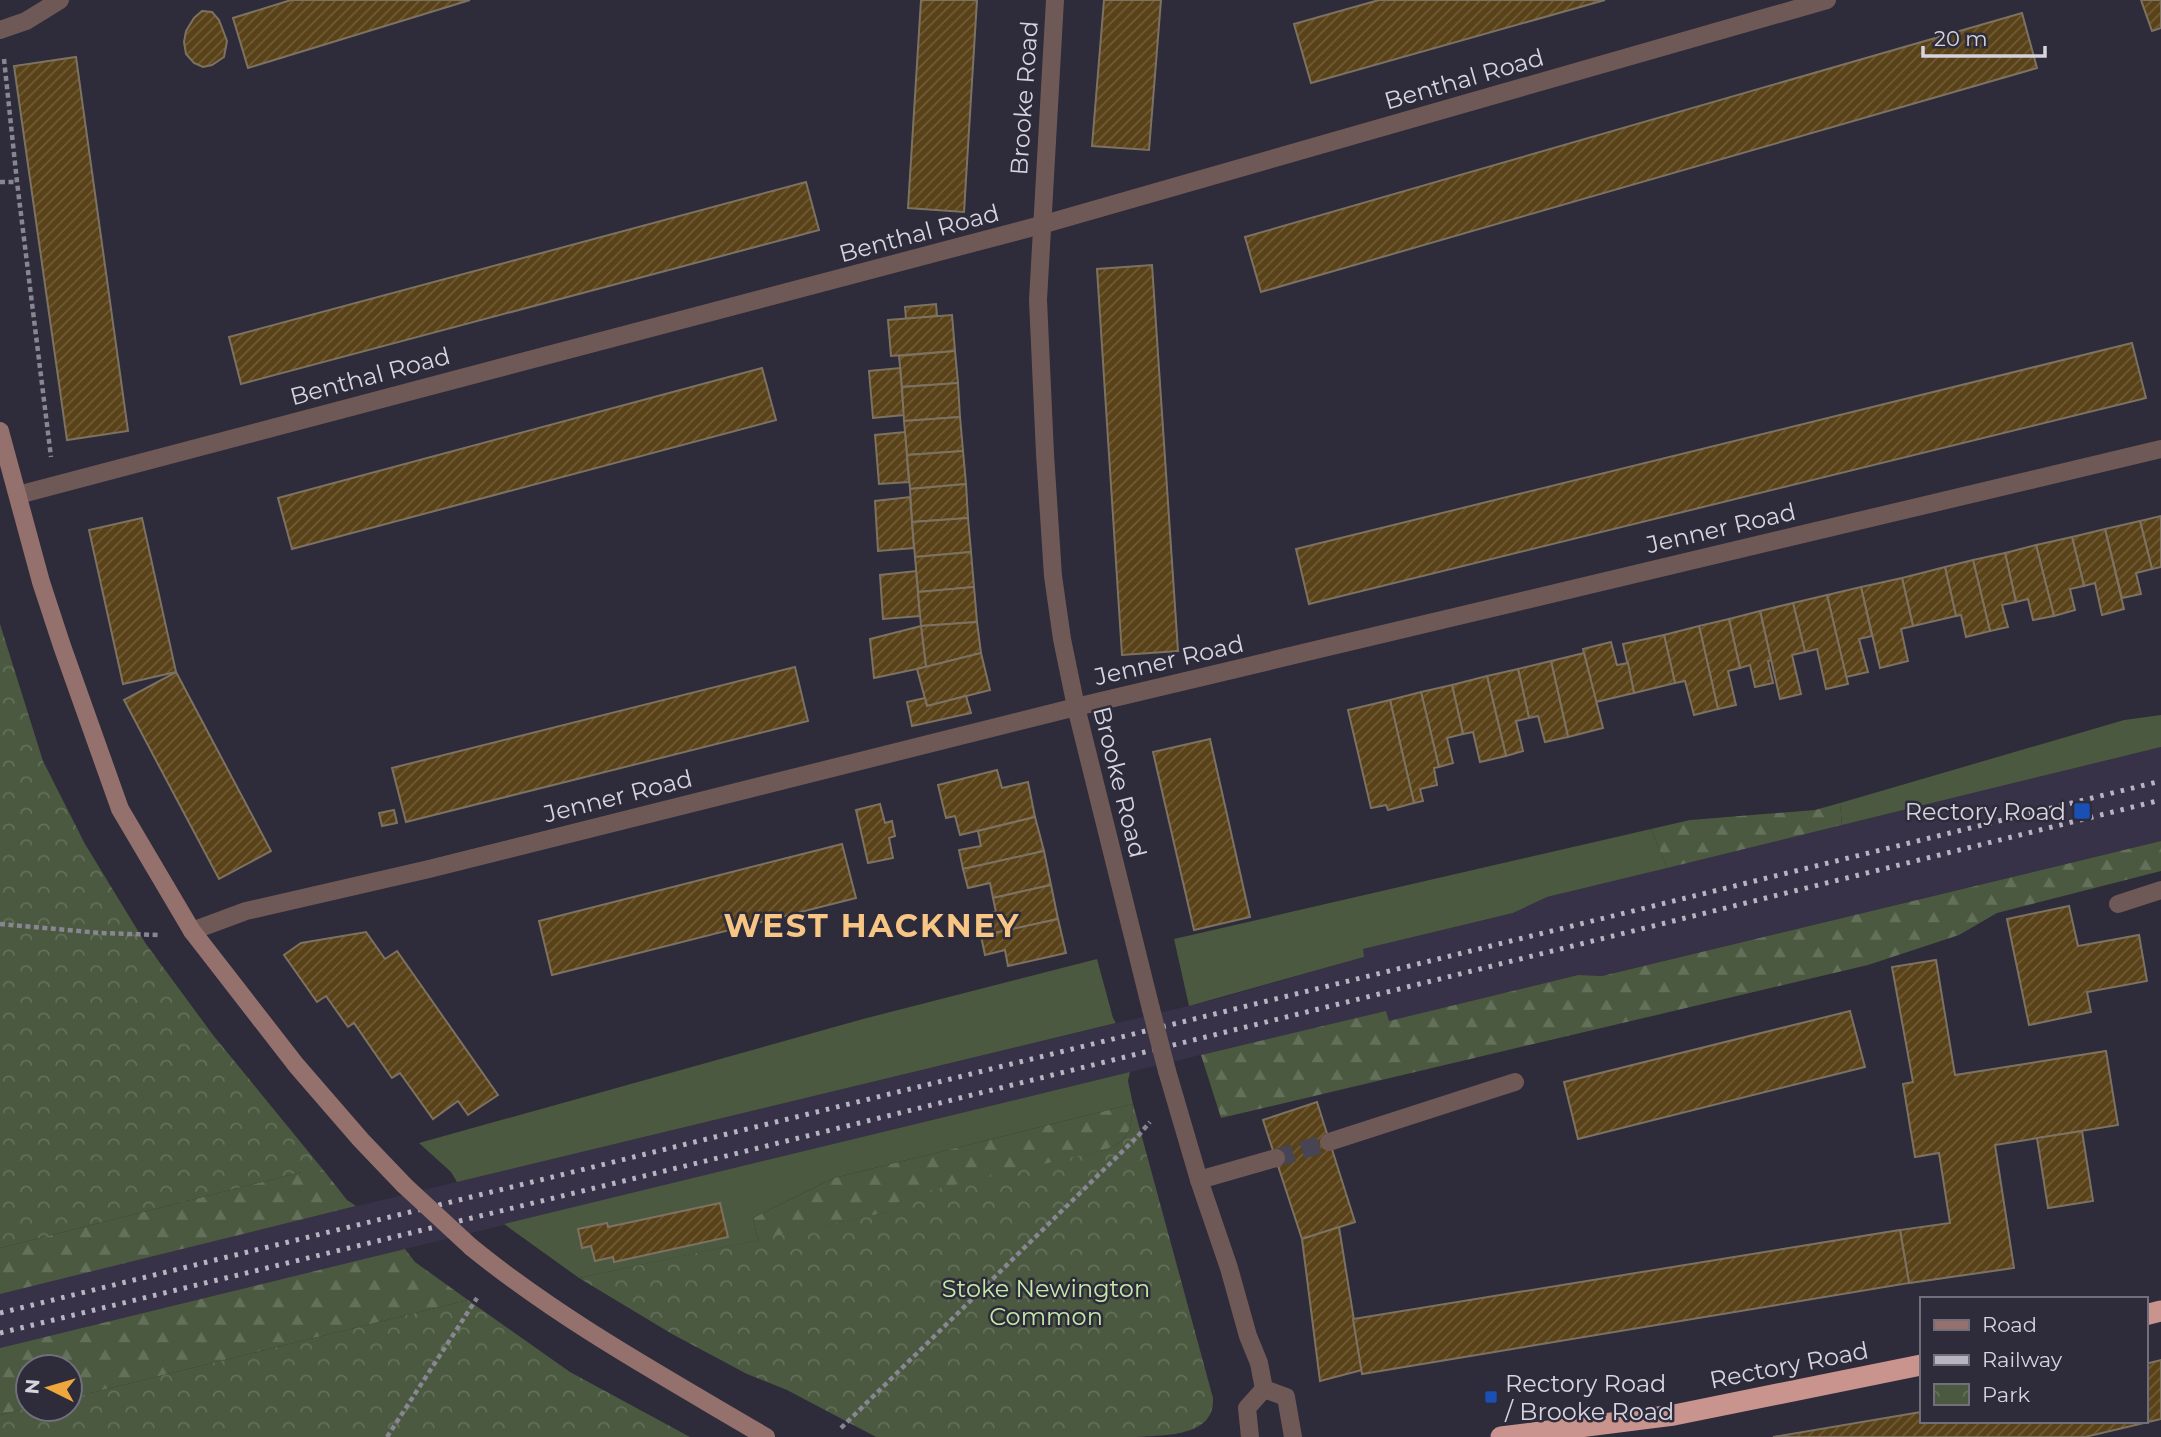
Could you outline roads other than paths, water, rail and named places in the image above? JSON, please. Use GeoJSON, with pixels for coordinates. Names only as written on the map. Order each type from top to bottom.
{"type":"FeatureCollection","features":[{"type":"Feature","properties":{"kind":"highway","name":"Rectory Road"},"geometry":{"type":"LineString","coordinates":[[1501,1437],[1674,1415],[1920,1365]]}},
{"type":"Feature","properties":{"kind":"street"},"geometry":{"type":"LineString","coordinates":[[1,39],[60,0]]}},
{"type":"Feature","properties":{"kind":"street","name":"Brooke Road"},"geometry":{"type":"LineString","coordinates":[[1055,0],[1038,300],[1053,576],[1062,639],[1076,707],[1167,1071],[1248,1336],[1259,1363],[1264,1389]]}},
{"type":"Feature","properties":{"kind":"street","name":"Benthal Road"},"geometry":{"type":"LineString","coordinates":[[18,495],[1041,225],[1827,0]]}},
{"type":"Feature","properties":{"kind":"street"},"geometry":{"type":"LineString","coordinates":[[0,431],[41,582],[120,809],[192,931],[296,1065],[361,1140],[404,1185],[471,1247],[590,1332],[766,1437]]}},
{"type":"Feature","properties":{"kind":"street","name":"Jenner Road"},"geometry":{"type":"LineString","coordinates":[[192,931],[246,911],[429,869],[1076,707],[2161,449]]}},
{"type":"Feature","properties":{"kind":"street"},"geometry":{"type":"LineString","coordinates":[[2118,904],[2161,890]]}},
{"type":"Feature","properties":{"kind":"street"},"geometry":{"type":"LineString","coordinates":[[1329,1142],[1515,1082]]}},
{"type":"Feature","properties":{"kind":"street"},"geometry":{"type":"LineString","coordinates":[[1199,1180],[1276,1158]]}},
{"type":"Feature","properties":{"kind":"street"},"geometry":{"type":"LineString","coordinates":[[1250,1437],[1247,1408],[1264,1389],[1286,1398],[1293,1437]]}},
{"type":"Feature","properties":{"kind":"tunnel"},"geometry":{"type":"LineString","coordinates":[[1276,1158],[1329,1142]]}},
{"type":"Feature","properties":{"kind":"railway"},"geometry":{"type":"LineString","coordinates":[[0,1313],[2161,781]]}},
{"type":"Feature","properties":{"kind":"railway"},"geometry":{"type":"LineString","coordinates":[[0,1333],[2161,800]]}},
{"type":"Feature","properties":{"kind":"place","name":"Rectory Road"},"geometry":{"type":"Point","coordinates":[2082,811]}},
{"type":"Feature","properties":{"kind":"place","name":"Rectory Road / Brooke Road"},"geometry":{"type":"Point","coordinates":[1491,1397]}},
{"type":"Feature","properties":{"kind":"district","name":"WEST HACKNEY"},"geometry":{"type":"Point","coordinates":[872,925]}},
{"type":"Feature","properties":{"kind":"park label","name":"Stoke Newington Common"},"geometry":{"type":"Point","coordinates":[1046,1302]}}]}
